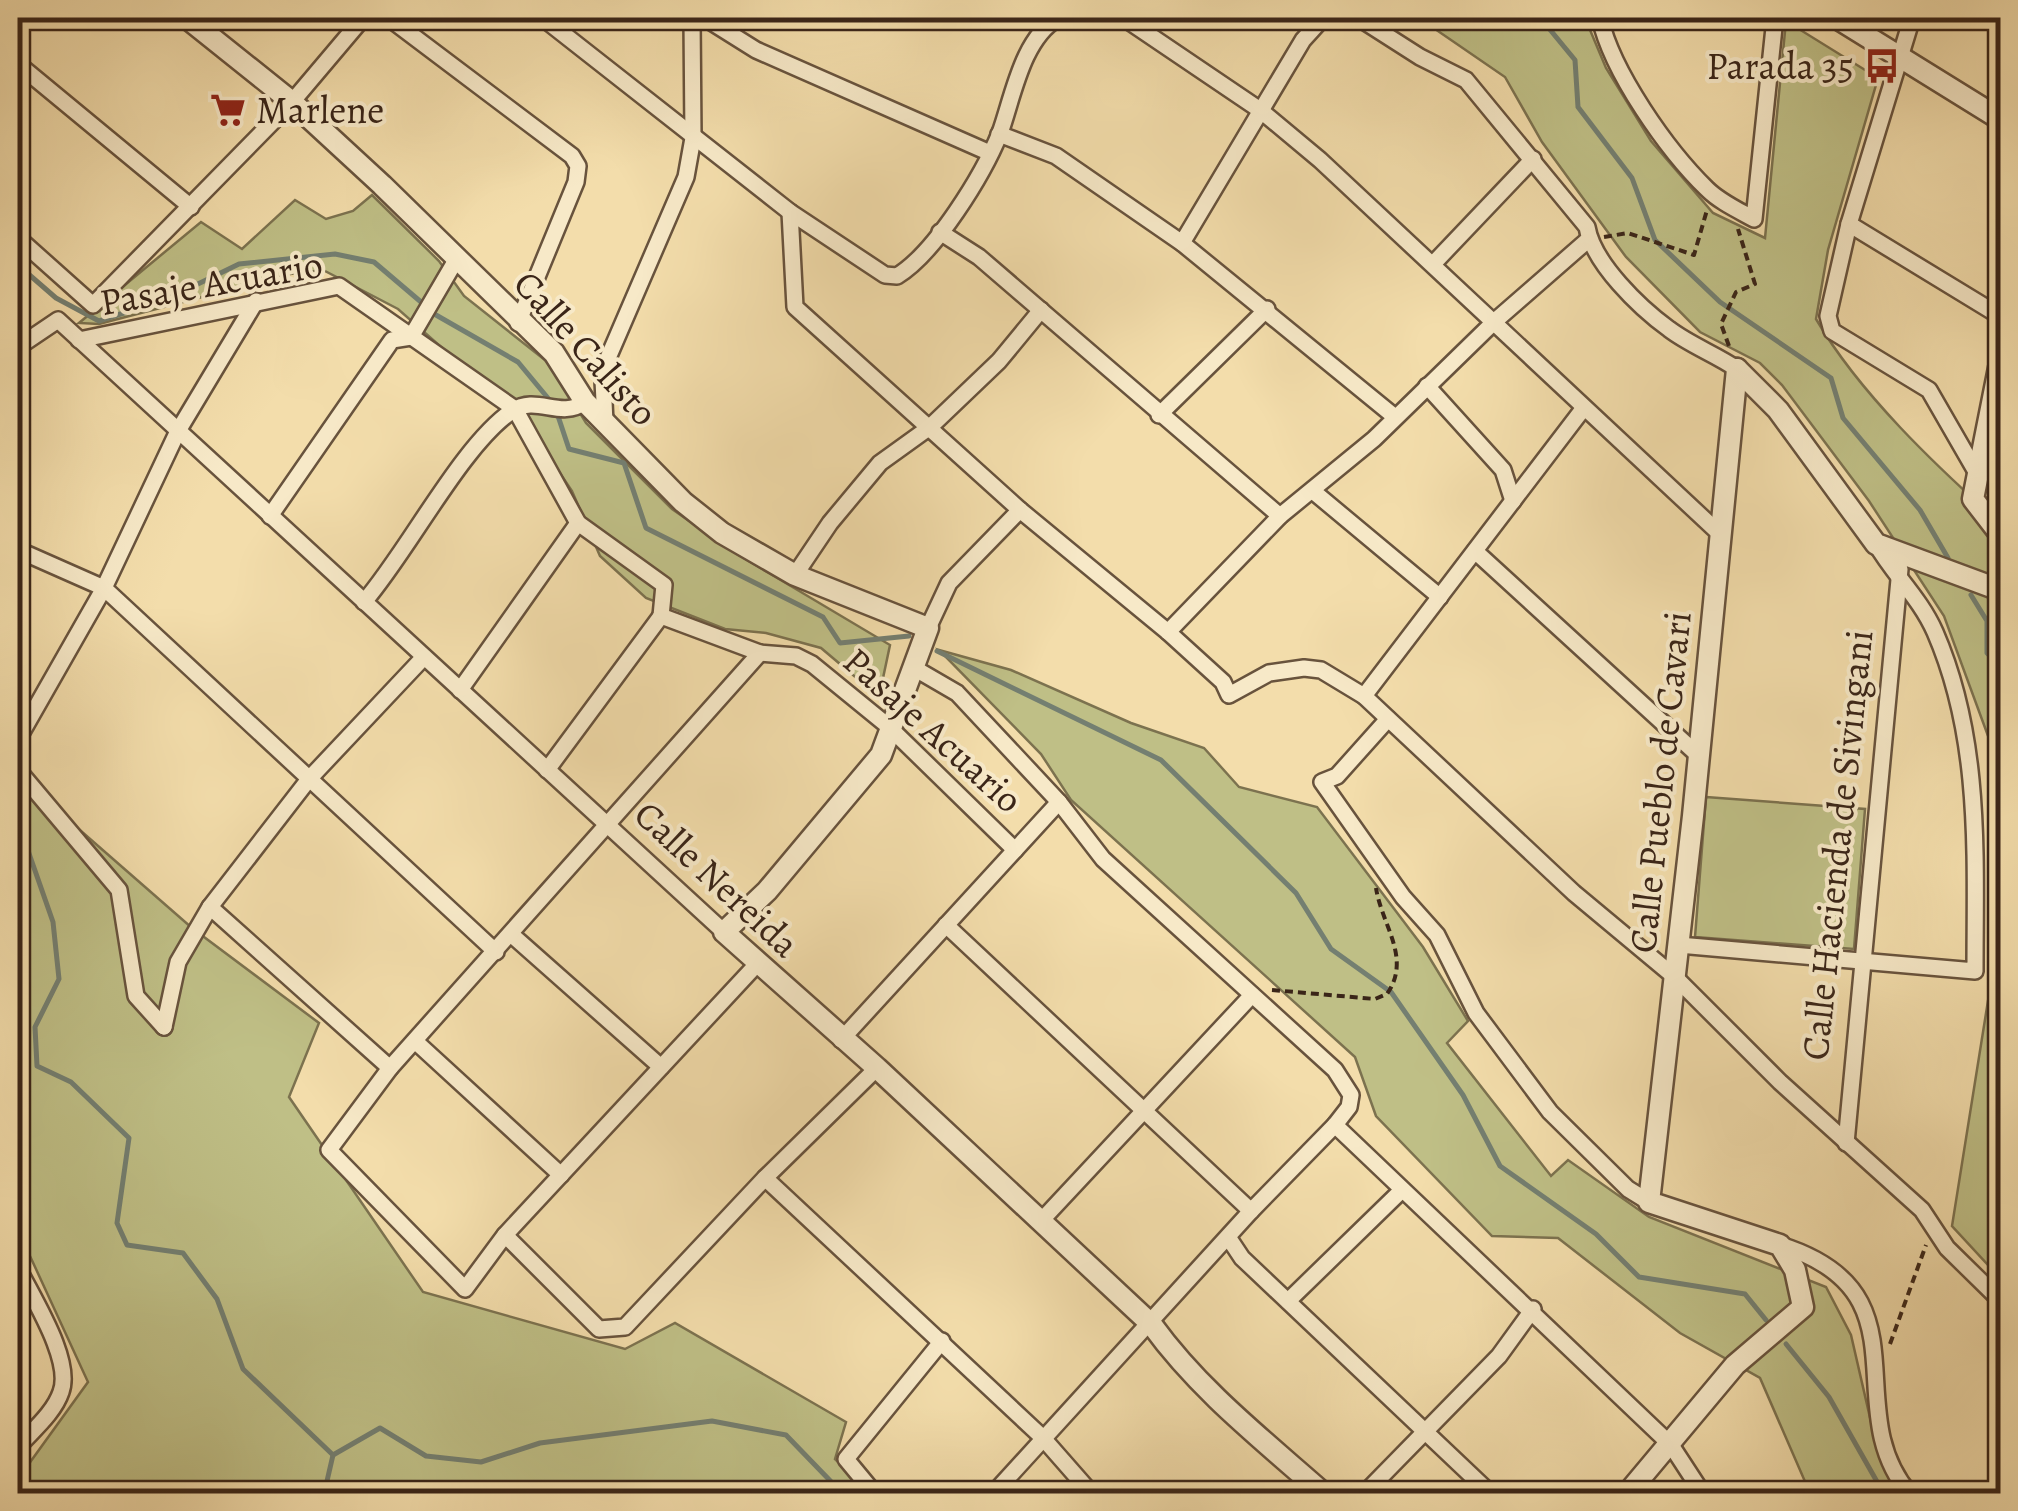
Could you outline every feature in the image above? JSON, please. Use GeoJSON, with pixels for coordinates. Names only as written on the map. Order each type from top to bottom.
{"type":"FeatureCollection","features":[{"type":"Feature","properties":{"kind":"street","name":"Calle Calisto"},"geometry":{"type":"LineString","coordinates":[[186,18],[292,102],[554,353],[585,402],[683,502],[722,533],[795,575],[928,628]]}},
{"type":"Feature","properties":{"kind":"street"},"geometry":{"type":"LineString","coordinates":[[18,238],[93,305],[292,102],[363,18]]}},
{"type":"Feature","properties":{"kind":"street"},"geometry":{"type":"LineString","coordinates":[[389,18],[572,156],[578,166],[576,182],[518,322]]}},
{"type":"Feature","properties":{"kind":"street"},"geometry":{"type":"LineString","coordinates":[[542,18],[790,212],[886,275],[897,276],[909,269],[940,232],[990,153],[1018,76],[1039,37],[1058,18]]}},
{"type":"Feature","properties":{"kind":"street"},"geometry":{"type":"LineString","coordinates":[[605,424],[603,380],[608,358],[686,176],[693,138],[692,18]]}},
{"type":"Feature","properties":{"kind":"street"},"geometry":{"type":"LineString","coordinates":[[706,18],[756,50],[990,153]]}},
{"type":"Feature","properties":{"kind":"street"},"geometry":{"type":"LineString","coordinates":[[1124,18],[1260,110],[1434,263],[1719,533]]}},
{"type":"Feature","properties":{"kind":"street"},"geometry":{"type":"LineString","coordinates":[[1182,243],[1303,40],[1323,18]]}},
{"type":"Feature","properties":{"kind":"street"},"geometry":{"type":"LineString","coordinates":[[1359,18],[1466,80],[1587,227],[1589,239],[1616,276],[1667,328],[1737,369],[1778,410],[1876,544],[1904,566],[2000,590]]}},
{"type":"Feature","properties":{"kind":"street"},"geometry":{"type":"LineString","coordinates":[[1600,18],[1614,60],[1680,158],[1709,191],[1754,219],[1775,18]]}},
{"type":"Feature","properties":{"kind":"street"},"geometry":{"type":"LineString","coordinates":[[1837,18],[2000,119]]}},
{"type":"Feature","properties":{"kind":"street"},"geometry":{"type":"LineString","coordinates":[[1912,18],[1849,224],[1831,299],[1832,331],[1929,390],[1978,475]]}},
{"type":"Feature","properties":{"kind":"street"},"geometry":{"type":"LineString","coordinates":[[18,64],[192,206]]}},
{"type":"Feature","properties":{"kind":"street"},"geometry":{"type":"LineString","coordinates":[[1000,134],[1056,156],[1182,243],[1395,417]]}},
{"type":"Feature","properties":{"kind":"street"},"geometry":{"type":"LineString","coordinates":[[1434,263],[1532,159]]}},
{"type":"Feature","properties":{"kind":"street"},"geometry":{"type":"LineString","coordinates":[[790,212],[795,307],[1020,510],[1168,632],[1222,682],[1229,695],[1269,673],[1304,668],[1322,670],[1364,696],[1574,893],[1676,978],[1846,1143],[1922,1210],[1948,1248],[2000,1300]]}},
{"type":"Feature","properties":{"kind":"street"},"geometry":{"type":"LineString","coordinates":[[1849,224],[2000,316]]}},
{"type":"Feature","properties":{"kind":"street"},"geometry":{"type":"LineString","coordinates":[[940,232],[979,257],[1280,516]]}},
{"type":"Feature","properties":{"kind":"street"},"geometry":{"type":"LineString","coordinates":[[1168,632],[1280,516],[1314,492],[1589,239]]}},
{"type":"Feature","properties":{"kind":"street"},"geometry":{"type":"LineString","coordinates":[[270,516],[392,340],[411,337],[456,260]]}},
{"type":"Feature","properties":{"kind":"street","name":"Pasaje Acuario"},"geometry":{"type":"LineString","coordinates":[[79,340],[339,286],[515,409],[578,523],[664,585],[661,616],[760,652],[796,656],[812,664],[888,726],[1015,850]]}},
{"type":"Feature","properties":{"kind":"street"},"geometry":{"type":"LineString","coordinates":[[18,739],[104,588],[178,431],[256,302]]}},
{"type":"Feature","properties":{"kind":"street"},"geometry":{"type":"LineString","coordinates":[[795,575],[830,522],[880,463],[930,427],[999,362],[1041,310]]}},
{"type":"Feature","properties":{"kind":"street"},"geometry":{"type":"LineString","coordinates":[[1159,415],[1267,310]]}},
{"type":"Feature","properties":{"kind":"street","name":"Calle Nereida"},"geometry":{"type":"LineString","coordinates":[[18,347],[58,320],[841,1040],[877,1068],[1152,1324],[1176,1358],[1228,1410],[1324,1494]]}},
{"type":"Feature","properties":{"kind":"street"},"geometry":{"type":"LineString","coordinates":[[2000,363],[1973,499],[2000,534]]}},
{"type":"Feature","properties":{"kind":"street","name":"Calle Pueblo de Cavari"},"geometry":{"type":"LineString","coordinates":[[1649,1202],[1676,978],[1737,369]]}},
{"type":"Feature","properties":{"kind":"street"},"geometry":{"type":"LineString","coordinates":[[1426,386],[1503,470],[1514,501]]}},
{"type":"Feature","properties":{"kind":"street"},"geometry":{"type":"LineString","coordinates":[[364,602],[394,567],[489,430],[515,409],[532,403],[562,411],[585,402]]}},
{"type":"Feature","properties":{"kind":"street"},"geometry":{"type":"LineString","coordinates":[[1364,696],[1584,409]]}},
{"type":"Feature","properties":{"kind":"street"},"geometry":{"type":"LineString","coordinates":[[1314,492],[1440,598]]}},
{"type":"Feature","properties":{"kind":"street"},"geometry":{"type":"LineString","coordinates":[[724,932],[750,910],[833,817],[881,755],[888,726],[949,583],[1020,510]]}},
{"type":"Feature","properties":{"kind":"street"},"geometry":{"type":"LineString","coordinates":[[460,690],[578,523]]}},
{"type":"Feature","properties":{"kind":"street"},"geometry":{"type":"LineString","coordinates":[[18,550],[104,588],[496,952]]}},
{"type":"Feature","properties":{"kind":"street"},"geometry":{"type":"LineString","coordinates":[[1476,551],[1698,755]]}},
{"type":"Feature","properties":{"kind":"street"},"geometry":{"type":"LineString","coordinates":[[1679,945],[1975,971],[1976,794],[1967,745],[1936,634],[1904,566]]}},
{"type":"Feature","properties":{"kind":"street","name":"Calle Hacienda de Sivingani"},"geometry":{"type":"LineString","coordinates":[[1846,1143],[1904,566]]}},
{"type":"Feature","properties":{"kind":"street"},"geometry":{"type":"LineString","coordinates":[[547,770],[661,616]]}},
{"type":"Feature","properties":{"kind":"street"},"geometry":{"type":"LineString","coordinates":[[758,964],[505,1235],[465,1290],[328,1150],[390,1068],[760,652]]}},
{"type":"Feature","properties":{"kind":"street"},"geometry":{"type":"LineString","coordinates":[[18,770],[119,890],[136,996],[164,1028],[178,962],[210,907],[309,778],[424,657]]}},
{"type":"Feature","properties":{"kind":"street","name":"Pasaje Acuario"},"geometry":{"type":"LineString","coordinates":[[914,668],[957,694],[1059,802],[1103,858],[1346,1081],[1351,1095],[1335,1125]]}},
{"type":"Feature","properties":{"kind":"street"},"geometry":{"type":"LineString","coordinates":[[1388,718],[1337,776],[1322,782],[1370,852],[1436,935],[1476,1013],[1550,1112],[1628,1189],[1649,1202],[1814,1256],[1834,1268],[1871,1324],[1876,1408],[1894,1465],[1910,1494]]}},
{"type":"Feature","properties":{"kind":"street"},"geometry":{"type":"LineString","coordinates":[[841,1040],[1059,802]]}},
{"type":"Feature","properties":{"kind":"street"},"geometry":{"type":"LineString","coordinates":[[210,907],[390,1068]]}},
{"type":"Feature","properties":{"kind":"street"},"geometry":{"type":"LineString","coordinates":[[946,925],[1251,1210]]}},
{"type":"Feature","properties":{"kind":"street"},"geometry":{"type":"LineString","coordinates":[[512,935],[662,1067]]}},
{"type":"Feature","properties":{"kind":"street"},"geometry":{"type":"LineString","coordinates":[[1040,1222],[1252,994]]}},
{"type":"Feature","properties":{"kind":"street"},"geometry":{"type":"LineString","coordinates":[[415,1041],[560,1175]]}},
{"type":"Feature","properties":{"kind":"street"},"geometry":{"type":"LineString","coordinates":[[505,1235],[599,1328],[625,1327],[765,1178],[877,1068]]}},
{"type":"Feature","properties":{"kind":"street"},"geometry":{"type":"LineString","coordinates":[[993,1494],[1042,1437],[1152,1324],[1251,1210],[1335,1125],[1672,1444],[1702,1494]]}},
{"type":"Feature","properties":{"kind":"street"},"geometry":{"type":"LineString","coordinates":[[765,1178],[1042,1437],[1092,1494]]}},
{"type":"Feature","properties":{"kind":"street"},"geometry":{"type":"LineString","coordinates":[[1288,1301],[1402,1190]]}},
{"type":"Feature","properties":{"kind":"street"},"geometry":{"type":"LineString","coordinates":[[1228,1237],[1242,1258],[1491,1494]]}},
{"type":"Feature","properties":{"kind":"street"},"geometry":{"type":"LineString","coordinates":[[1628,1494],[1736,1365],[1803,1307],[1795,1270],[1780,1245]]}},
{"type":"Feature","properties":{"kind":"street"},"geometry":{"type":"LineString","coordinates":[[18,1268],[60,1356],[64,1373],[62,1391],[50,1412],[18,1447]]}},
{"type":"Feature","properties":{"kind":"street"},"geometry":{"type":"LineString","coordinates":[[1364,1494],[1499,1356],[1532,1309]]}},
{"type":"Feature","properties":{"kind":"street"},"geometry":{"type":"LineString","coordinates":[[876,1494],[846,1459],[942,1341]]}},
{"type":"Feature","properties":{"kind":"path"},"geometry":{"type":"LineString","coordinates":[[1589,239],[1628,233],[1694,254],[1704,226],[1709,191]]}},
{"type":"Feature","properties":{"kind":"path"},"geometry":{"type":"LineString","coordinates":[[1728,204],[1754,284],[1736,292],[1721,324],[1737,369]]}},
{"type":"Feature","properties":{"kind":"path"},"geometry":{"type":"LineString","coordinates":[[1252,994],[1272,990],[1376,1000],[1387,994],[1399,967],[1398,950],[1380,913],[1370,852]]}},
{"type":"Feature","properties":{"kind":"path"},"geometry":{"type":"LineString","coordinates":[[1889,1347],[1932,1224]]}},
{"type":"Feature","properties":{"kind":"green space"},"geometry":{"type":"Polygon","coordinates":[[[1419,18],[1585,18],[1606,68],[1651,141],[1713,213],[1765,238],[1786,21],[1878,78],[1828,250],[1816,319],[1877,401],[1925,453],[2000,523],[2000,1278],[1952,1226],[1995,957],[1998,763],[1944,616],[1869,501],[1782,385],[1760,363],[1700,332],[1626,257],[1542,142],[1505,77],[1419,18]]]}},
{"type":"Feature","properties":{"kind":"green space"},"geometry":{"type":"Polygon","coordinates":[[[372,195],[439,261],[464,296],[550,364],[586,423],[672,509],[737,554],[890,645],[879,697],[821,648],[766,633],[725,629],[646,598],[600,556],[572,491],[525,421],[398,309],[323,270],[290,274],[99,324],[79,323],[201,222],[242,249],[295,200],[326,219],[353,211],[372,195]]]}},
{"type":"Feature","properties":{"kind":"green space"},"geometry":{"type":"Polygon","coordinates":[[[939,650],[1011,670],[1131,723],[1204,748],[1239,787],[1317,807],[1423,947],[1468,1021],[1447,1043],[1551,1176],[1568,1160],[1649,1217],[1826,1287],[1851,1335],[1877,1448],[1896,1493],[1810,1493],[1760,1378],[1680,1333],[1558,1238],[1492,1236],[1376,1116],[1355,1057],[1071,800],[1041,754],[939,650]]]}},
{"type":"Feature","properties":{"kind":"green space"},"geometry":{"type":"Polygon","coordinates":[[[18,776],[192,928],[319,1023],[289,1097],[423,1292],[625,1349],[675,1323],[846,1422],[835,1459],[871,1493],[18,1494],[18,1479],[88,1382],[18,1230],[18,776]]]}},
{"type":"Feature","properties":{"kind":"green space"},"geometry":{"type":"Polygon","coordinates":[[[1706,797],[1865,809],[1854,949],[1695,937],[1706,797]]]}},
{"type":"Feature","properties":{"kind":"waterway"},"geometry":{"type":"LineString","coordinates":[[1532,18],[1547,26],[1575,60],[1578,107],[1632,178],[1655,240],[1720,302],[1831,378],[1843,418],[1920,510],[1948,558]]}},
{"type":"Feature","properties":{"kind":"waterway"},"geometry":{"type":"LineString","coordinates":[[18,265],[56,298],[99,321],[167,299],[239,264],[335,254],[374,262],[421,302]]}},
{"type":"Feature","properties":{"kind":"waterway"},"geometry":{"type":"LineString","coordinates":[[436,315],[518,362],[552,403]]}},
{"type":"Feature","properties":{"kind":"waterway"},"geometry":{"type":"LineString","coordinates":[[557,413],[569,449],[624,463],[646,528],[823,617],[840,643],[909,636]]}},
{"type":"Feature","properties":{"kind":"waterway"},"geometry":{"type":"LineString","coordinates":[[1971,595],[1987,621],[1987,653],[2000,666]]}},
{"type":"Feature","properties":{"kind":"waterway"},"geometry":{"type":"LineString","coordinates":[[937,651],[1161,760],[1296,893],[1331,949],[1391,992],[1463,1095],[1500,1166],[1596,1234],[1639,1277],[1745,1294],[1766,1320]]}},
{"type":"Feature","properties":{"kind":"waterway"},"geometry":{"type":"LineString","coordinates":[[1991,661],[2000,675]]}},
{"type":"Feature","properties":{"kind":"waterway"},"geometry":{"type":"LineString","coordinates":[[18,822],[53,922],[59,979],[35,1027],[37,1066],[71,1082],[129,1138],[117,1223],[127,1245],[183,1253],[217,1299],[243,1369],[333,1455],[324,1494]]}},
{"type":"Feature","properties":{"kind":"waterway"},"geometry":{"type":"LineString","coordinates":[[1786,1344],[1829,1397],[1884,1494]]}},
{"type":"Feature","properties":{"kind":"waterway"},"geometry":{"type":"LineString","coordinates":[[333,1455],[380,1428],[426,1456],[481,1462],[540,1443],[712,1421],[786,1435],[843,1494]]}},
{"type":"Feature","properties":{"kind":"place","name":"Parada 35"},"geometry":{"type":"Point","coordinates":[1882,66]}},
{"type":"Feature","properties":{"kind":"place","name":"Marlene"},"geometry":{"type":"Point","coordinates":[228,110]}}]}
